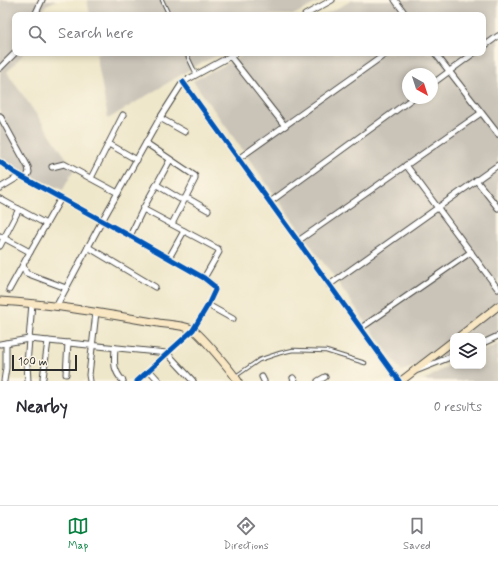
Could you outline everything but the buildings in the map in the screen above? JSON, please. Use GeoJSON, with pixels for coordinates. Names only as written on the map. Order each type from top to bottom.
{"type":"FeatureCollection","features":[{"type":"Feature","properties":{"kind":"street"},"geometry":{"type":"LineString","coordinates":[[37,12],[42,0]]}},
{"type":"Feature","properties":{"kind":"street"},"geometry":{"type":"LineString","coordinates":[[395,0],[404,12]]}},
{"type":"Feature","properties":{"kind":"street"},"geometry":{"type":"LineString","coordinates":[[310,12],[330,1]]}},
{"type":"Feature","properties":{"kind":"street"},"geometry":{"type":"LineString","coordinates":[[486,45],[498,36]]}},
{"type":"Feature","properties":{"kind":"street"},"geometry":{"type":"LineString","coordinates":[[0,68],[12,56]]}},
{"type":"Feature","properties":{"kind":"street"},"geometry":{"type":"LineString","coordinates":[[56,306],[160,118],[183,82],[230,56],[285,126]]}},
{"type":"Feature","properties":{"kind":"street"},"geometry":{"type":"LineString","coordinates":[[238,159],[383,56]]}},
{"type":"Feature","properties":{"kind":"street"},"geometry":{"type":"LineString","coordinates":[[437,56],[498,134]]}},
{"type":"Feature","properties":{"kind":"street"},"geometry":{"type":"LineString","coordinates":[[438,80],[470,56]]}},
{"type":"Feature","properties":{"kind":"street"},"geometry":{"type":"LineString","coordinates":[[183,82],[400,381],[450,343]]}},
{"type":"Feature","properties":{"kind":"street"},"geometry":{"type":"LineString","coordinates":[[270,202],[405,104]]}},
{"type":"Feature","properties":{"kind":"street"},"geometry":{"type":"LineString","coordinates":[[298,241],[481,112]]}},
{"type":"Feature","properties":{"kind":"street"},"geometry":{"type":"LineString","coordinates":[[91,178],[123,115]]}},
{"type":"Feature","properties":{"kind":"street"},"geometry":{"type":"LineString","coordinates":[[0,116],[28,167],[29,172],[23,177],[0,188]]}},
{"type":"Feature","properties":{"kind":"street"},"geometry":{"type":"LineString","coordinates":[[160,118],[185,132]]}},
{"type":"Feature","properties":{"kind":"street"},"geometry":{"type":"LineString","coordinates":[[146,143],[195,176],[186,198],[172,224]]}},
{"type":"Feature","properties":{"kind":"street"},"geometry":{"type":"LineString","coordinates":[[109,144],[137,160]]}},
{"type":"Feature","properties":{"kind":"street"},"geometry":{"type":"LineString","coordinates":[[130,236],[170,160]]}},
{"type":"Feature","properties":{"kind":"street"},"geometry":{"type":"LineString","coordinates":[[0,162],[23,177],[204,278],[215,288],[208,305],[193,330],[137,381]]}},
{"type":"Feature","properties":{"kind":"street"},"geometry":{"type":"LineString","coordinates":[[52,167],[64,164],[118,193]]}},
{"type":"Feature","properties":{"kind":"street"},"geometry":{"type":"LineString","coordinates":[[406,165],[498,289]]}},
{"type":"Feature","properties":{"kind":"street"},"geometry":{"type":"LineString","coordinates":[[329,285],[498,165]]}},
{"type":"Feature","properties":{"kind":"street"},"geometry":{"type":"LineString","coordinates":[[476,180],[498,208]]}},
{"type":"Feature","properties":{"kind":"street"},"geometry":{"type":"LineString","coordinates":[[157,186],[180,199],[186,198],[208,210]]}},
{"type":"Feature","properties":{"kind":"street"},"geometry":{"type":"LineString","coordinates":[[9,290],[61,198]]}},
{"type":"Feature","properties":{"kind":"street"},"geometry":{"type":"LineString","coordinates":[[0,199],[46,224]]}},
{"type":"Feature","properties":{"kind":"street"},"geometry":{"type":"LineString","coordinates":[[143,209],[219,250],[204,278]]}},
{"type":"Feature","properties":{"kind":"street"},"geometry":{"type":"LineString","coordinates":[[0,246],[2,237],[19,210]]}},
{"type":"Feature","properties":{"kind":"street"},"geometry":{"type":"LineString","coordinates":[[169,258],[184,231]]}},
{"type":"Feature","properties":{"kind":"street"},"geometry":{"type":"LineString","coordinates":[[2,237],[30,252]]}},
{"type":"Feature","properties":{"kind":"street"},"geometry":{"type":"LineString","coordinates":[[88,247],[155,287]]}},
{"type":"Feature","properties":{"kind":"street"},"geometry":{"type":"LineString","coordinates":[[361,328],[471,252]]}},
{"type":"Feature","properties":{"kind":"street"},"geometry":{"type":"LineString","coordinates":[[23,265],[26,273],[66,288]]}},
{"type":"Feature","properties":{"kind":"street"},"geometry":{"type":"LineString","coordinates":[[0,301],[56,306],[163,324],[180,325],[193,330],[232,372],[236,379]]}},
{"type":"Feature","properties":{"kind":"street"},"geometry":{"type":"LineString","coordinates":[[28,381],[27,364],[32,303]]}},
{"type":"Feature","properties":{"kind":"street"},"geometry":{"type":"LineString","coordinates":[[208,305],[234,319]]}},
{"type":"Feature","properties":{"kind":"street"},"geometry":{"type":"LineString","coordinates":[[464,333],[498,306]]}},
{"type":"Feature","properties":{"kind":"street"},"geometry":{"type":"LineString","coordinates":[[90,381],[89,375],[96,312]]}},
{"type":"Feature","properties":{"kind":"street"},"geometry":{"type":"LineString","coordinates":[[486,342],[498,336]]}},
{"type":"Feature","properties":{"kind":"street"},"geometry":{"type":"LineString","coordinates":[[0,344],[29,339],[167,353],[193,381]]}},
{"type":"Feature","properties":{"kind":"street"},"geometry":{"type":"LineString","coordinates":[[43,378],[48,341]]}},
{"type":"Feature","properties":{"kind":"street"},"geometry":{"type":"LineString","coordinates":[[4,381],[6,368],[6,343]]}},
{"type":"Feature","properties":{"kind":"street"},"geometry":{"type":"LineString","coordinates":[[66,374],[68,343]]}},
{"type":"Feature","properties":{"kind":"street"},"geometry":{"type":"LineString","coordinates":[[115,348],[114,368],[117,375],[123,381]]}},
{"type":"Feature","properties":{"kind":"street"},"geometry":{"type":"LineString","coordinates":[[413,372],[450,357]]}},
{"type":"Feature","properties":{"kind":"street"},"geometry":{"type":"LineString","coordinates":[[149,370],[159,381]]}},
{"type":"Feature","properties":{"kind":"street"},"geometry":{"type":"LineString","coordinates":[[318,381],[325,377]]}},
{"type":"Feature","properties":{"kind":"lane"},"geometry":{"type":"LineString","coordinates":[[162,0],[168,12]]}},
{"type":"Feature","properties":{"kind":"lane"},"geometry":{"type":"LineString","coordinates":[[187,56],[196,75]]}},
{"type":"Feature","properties":{"kind":"lane"},"geometry":{"type":"LineString","coordinates":[[236,379],[259,360],[294,350],[326,351],[365,363]]}},
{"type":"Feature","properties":{"kind":"shaded area"},"geometry":{"type":"Polygon","coordinates":[[[0,0],[57,0],[46,5],[43,12],[12,12],[12,56],[21,56],[7,72],[74,169],[63,190],[18,172],[0,158],[0,0]]]}},
{"type":"Feature","properties":{"kind":"shaded area"},"geometry":{"type":"Polygon","coordinates":[[[87,0],[322,0],[299,12],[89,12],[87,0]]]}},
{"type":"Feature","properties":{"kind":"shaded area"},"geometry":{"type":"Polygon","coordinates":[[[353,0],[498,0],[498,334],[486,340],[486,333],[450,333],[450,356],[401,371],[193,81],[242,56],[486,56],[486,12],[330,12],[353,0]]]}},
{"type":"Feature","properties":{"kind":"shaded area"},"geometry":{"type":"Polygon","coordinates":[[[97,56],[215,56],[199,64],[108,119],[97,56]]]}},
{"type":"Feature","properties":{"kind":"shaded area"},"geometry":{"type":"Polygon","coordinates":[[[498,344],[498,381],[423,381],[450,365],[450,369],[486,369],[486,350],[498,344]]]}},
{"type":"Feature","properties":{"kind":"cycle path"},"geometry":{"type":"LineString","coordinates":[[183,82],[399,381]]}},
{"type":"Feature","properties":{"kind":"cycle path"},"geometry":{"type":"LineString","coordinates":[[0,162],[15,173],[204,278],[214,286],[215,290],[208,305],[193,330],[137,381]]}}]}
